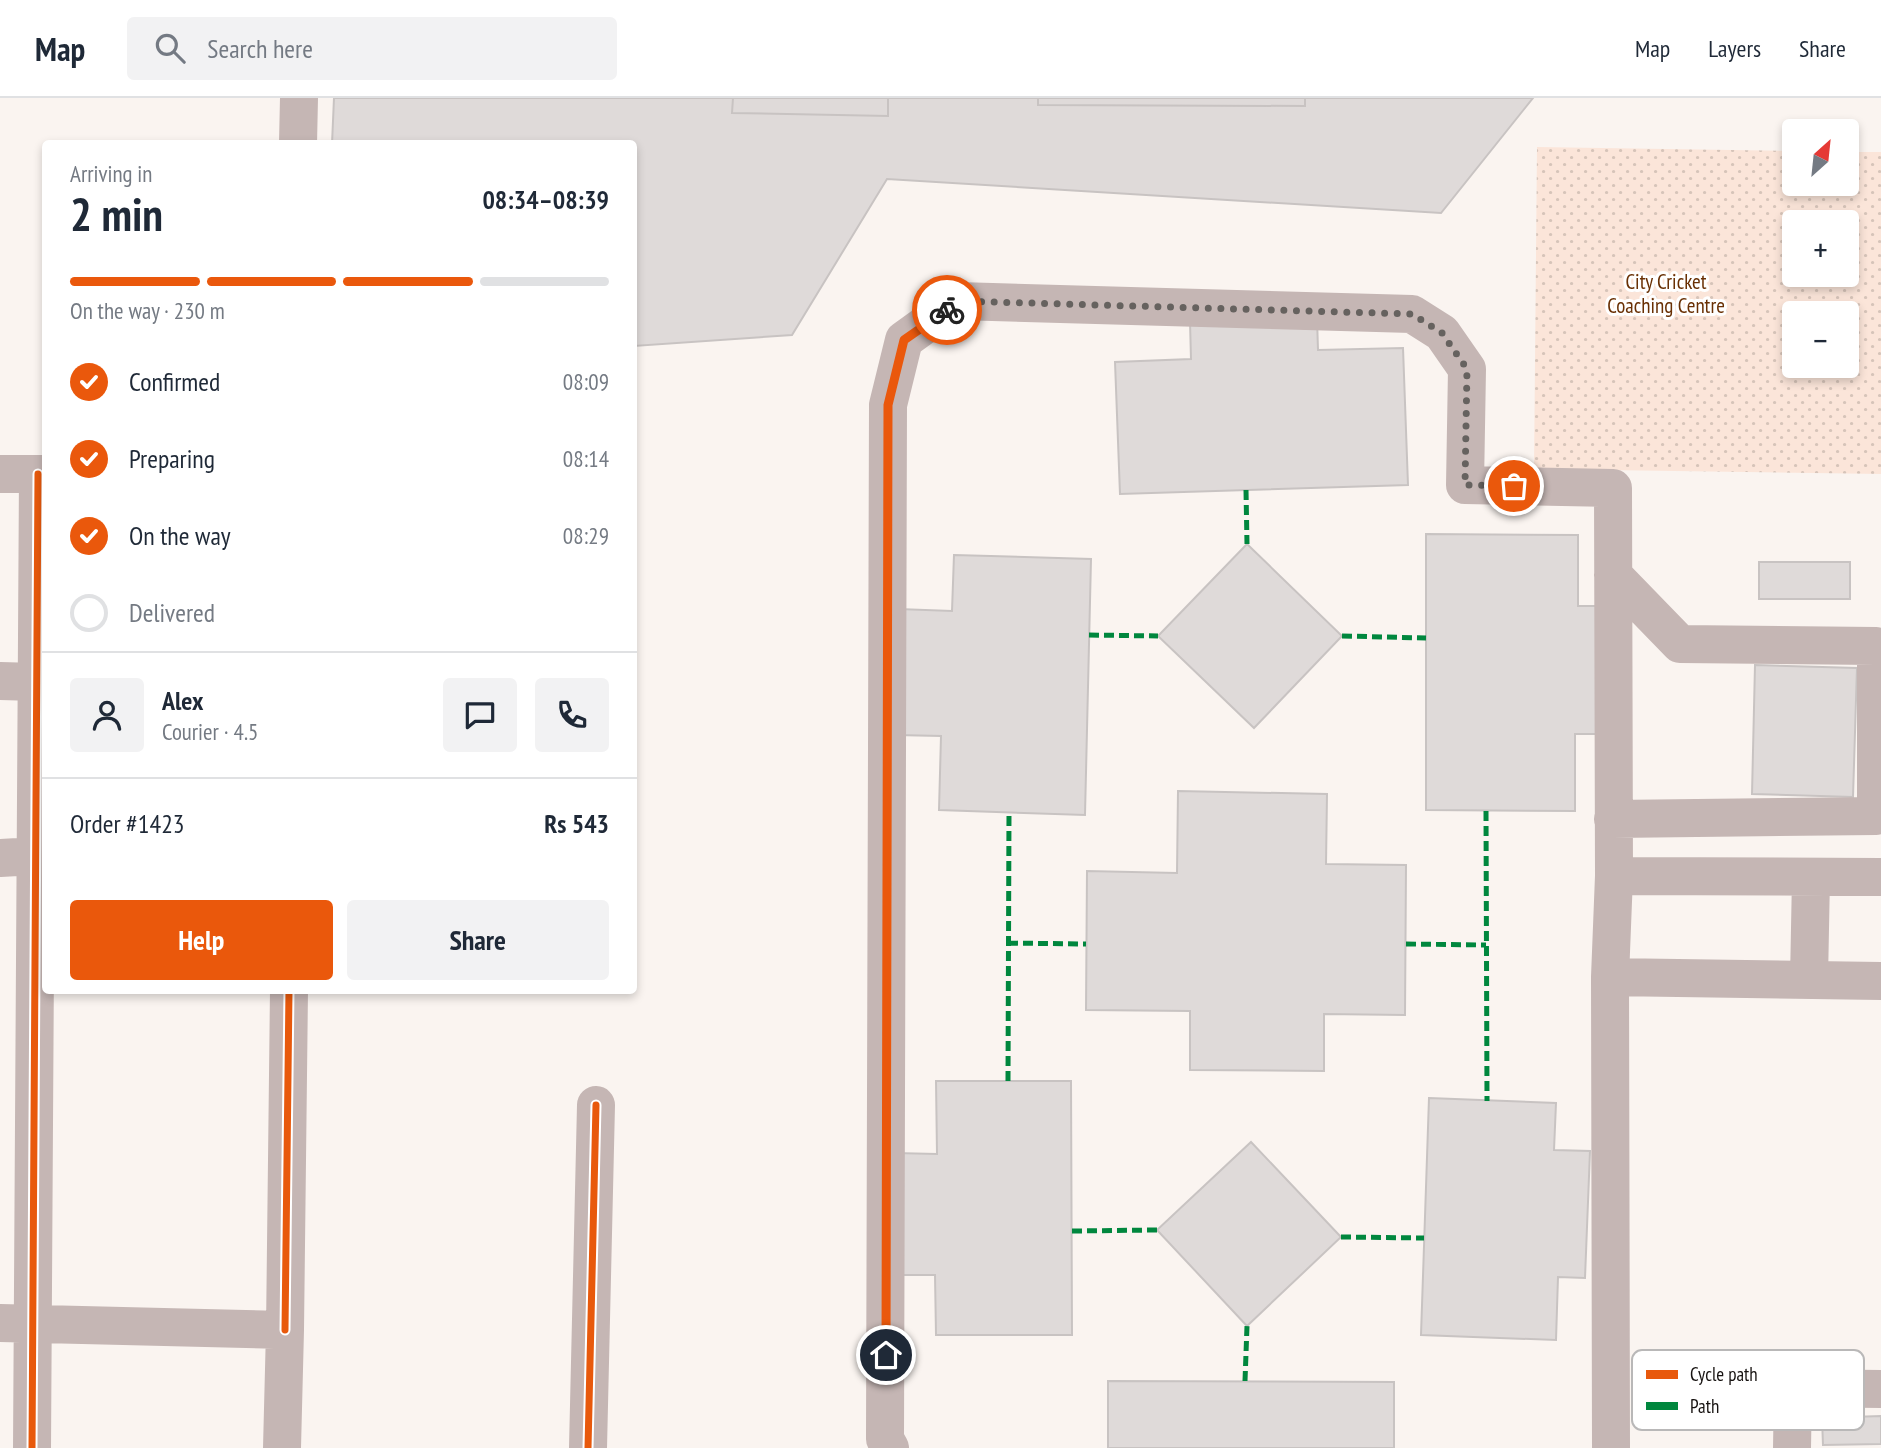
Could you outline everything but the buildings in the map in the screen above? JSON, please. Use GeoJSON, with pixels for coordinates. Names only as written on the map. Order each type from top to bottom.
{"type":"FeatureCollection","features":[{"type":"Feature","properties":{"kind":"street"},"geometry":{"type":"LineString","coordinates":[[298,140],[299,98]]}},
{"type":"Feature","properties":{"kind":"street"},"geometry":{"type":"LineString","coordinates":[[890,1448],[885,1439],[888,405],[904,340],[958,301],[1412,314],[1442,333],[1467,369],[1465,485],[1612,488],[1614,876],[1610,977],[1611,1448]]}},
{"type":"Feature","properties":{"kind":"street"},"geometry":{"type":"LineString","coordinates":[[0,474],[42,474],[18,681],[16,1323],[32,1448]]}},
{"type":"Feature","properties":{"kind":"street"},"geometry":{"type":"LineString","coordinates":[[1613,575],[1680,644],[1876,646],[1876,816],[1614,819]]}},
{"type":"Feature","properties":{"kind":"street"},"geometry":{"type":"LineString","coordinates":[[1614,876],[1881,877]]}},
{"type":"Feature","properties":{"kind":"street"},"geometry":{"type":"LineString","coordinates":[[1809,980],[1811,877]]}},
{"type":"Feature","properties":{"kind":"street"},"geometry":{"type":"LineString","coordinates":[[1610,977],[1881,981]]}},
{"type":"Feature","properties":{"kind":"street"},"geometry":{"type":"LineString","coordinates":[[282,1448],[289,994]]}},
{"type":"Feature","properties":{"kind":"street"},"geometry":{"type":"LineString","coordinates":[[588,1448],[596,1105]]}},
{"type":"Feature","properties":{"kind":"street"},"geometry":{"type":"LineString","coordinates":[[16,1323],[285,1331]]}},
{"type":"Feature","properties":{"kind":"street"},"geometry":{"type":"LineString","coordinates":[[1792,1430],[1792,1448]]}},
{"type":"Feature","properties":{"kind":"green space","name":"City Cricket Coaching Centre"},"geometry":{"type":"Polygon","coordinates":[[[1537,147],[1782,151],[1782,196],[1859,196],[1859,152],[1881,152],[1881,474],[1534,469],[1537,147]]]}},
{"type":"Feature","properties":{"kind":"marked path"},"geometry":{"type":"LineString","coordinates":[[1246,490],[1247,544]]}},
{"type":"Feature","properties":{"kind":"marked path"},"geometry":{"type":"LineString","coordinates":[[1089,635],[1158,636]]}},
{"type":"Feature","properties":{"kind":"marked path"},"geometry":{"type":"LineString","coordinates":[[1342,636],[1426,638]]}},
{"type":"Feature","properties":{"kind":"marked path"},"geometry":{"type":"LineString","coordinates":[[1486,811],[1487,1101]]}},
{"type":"Feature","properties":{"kind":"marked path"},"geometry":{"type":"LineString","coordinates":[[1008,1081],[1009,812]]}},
{"type":"Feature","properties":{"kind":"marked path"},"geometry":{"type":"LineString","coordinates":[[1008,943],[1086,944]]}},
{"type":"Feature","properties":{"kind":"marked path"},"geometry":{"type":"LineString","coordinates":[[1406,944],[1486,945]]}},
{"type":"Feature","properties":{"kind":"marked path"},"geometry":{"type":"LineString","coordinates":[[1072,1231],[1157,1230]]}},
{"type":"Feature","properties":{"kind":"marked path"},"geometry":{"type":"LineString","coordinates":[[1341,1237],[1424,1238]]}},
{"type":"Feature","properties":{"kind":"marked path"},"geometry":{"type":"LineString","coordinates":[[1245,1381],[1247,1326]]}},
{"type":"Feature","properties":{"kind":"cycle path"},"geometry":{"type":"LineString","coordinates":[[32,1448],[38,474]]}},
{"type":"Feature","properties":{"kind":"cycle path"},"geometry":{"type":"LineString","coordinates":[[285,1330],[289,994]]}},
{"type":"Feature","properties":{"kind":"cycle path"},"geometry":{"type":"LineString","coordinates":[[588,1448],[596,1105]]}},
{"type":"Feature","properties":{"kind":"way so far"},"geometry":{"type":"LineString","coordinates":[[947,310],[958,301],[1412,314],[1442,333],[1467,369],[1465,485],[1514,486]]}},
{"type":"Feature","properties":{"kind":"route"},"geometry":{"type":"LineString","coordinates":[[886,1355],[888,405],[904,340],[947,310]]}}]}
